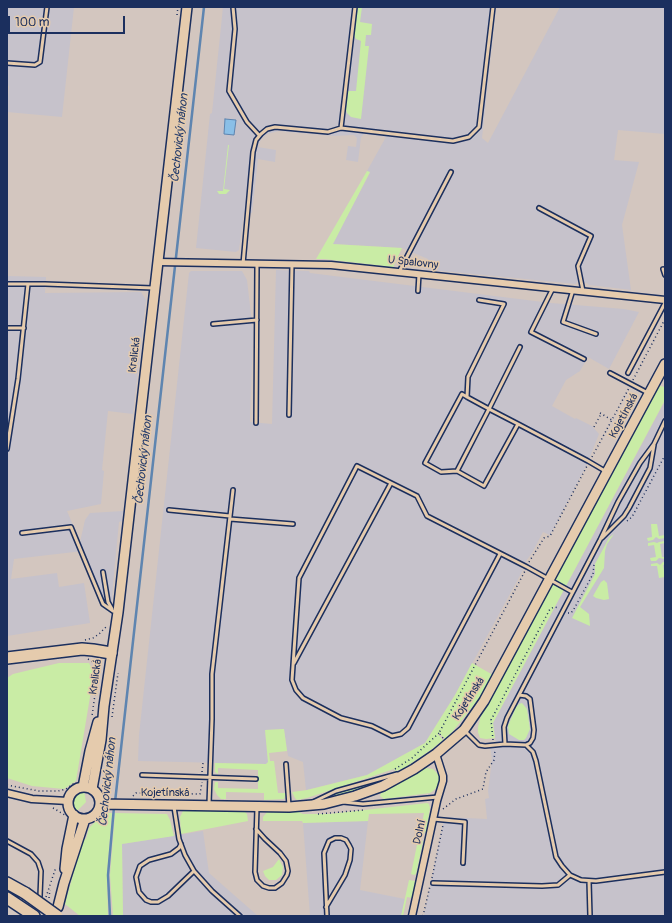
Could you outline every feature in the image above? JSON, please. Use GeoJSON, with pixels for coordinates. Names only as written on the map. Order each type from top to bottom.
{"type":"FeatureCollection","features":[{"type":"Feature","properties":{"kind":"highway"},"geometry":{"type":"LineString","coordinates":[[7,658],[82,649],[111,653]]}},
{"type":"Feature","properties":{"kind":"highway"},"geometry":{"type":"LineString","coordinates":[[7,882],[57,911]]}},
{"type":"Feature","properties":{"kind":"highway"},"geometry":{"type":"LineString","coordinates":[[7,898],[34,916]]}},
{"type":"Feature","properties":{"kind":"main road","name":"Kralická"},"geometry":{"type":"LineString","coordinates":[[92,789],[101,740],[187,7]]}},
{"type":"Feature","properties":{"kind":"main road","name":"Kojetínská"},"geometry":{"type":"LineString","coordinates":[[102,805],[127,802],[209,806],[304,806],[335,802],[383,786],[414,769],[436,754],[464,730],[484,701],[650,393],[662,378],[665,364]]}},
{"type":"Feature","properties":{"kind":"main road","name":"Kralická"},"geometry":{"type":"LineString","coordinates":[[81,783],[104,706]]}},
{"type":"Feature","properties":{"kind":"main road"},"geometry":{"type":"LineString","coordinates":[[81,783],[92,789],[98,794],[102,805],[94,815],[85,819],[74,815],[69,809],[68,801],[73,791],[81,783]]}},
{"type":"Feature","properties":{"kind":"main road"},"geometry":{"type":"LineString","coordinates":[[64,883],[67,849],[74,815]]}},
{"type":"Feature","properties":{"kind":"main road"},"geometry":{"type":"LineString","coordinates":[[57,911],[64,883],[85,819]]}},
{"type":"Feature","properties":{"kind":"street","name":"U Spalovny"},"geometry":{"type":"LineString","coordinates":[[158,262],[331,265],[665,300]]}},
{"type":"Feature","properties":{"kind":"street","name":"Dolní"},"geometry":{"type":"LineString","coordinates":[[412,916],[438,797],[443,781],[443,776],[436,754]]}},
{"type":"Feature","properties":{"kind":"street"},"geometry":{"type":"LineString","coordinates":[[7,793],[32,799],[68,801]]}},
{"type":"Feature","properties":{"kind":"lane"},"geometry":{"type":"LineString","coordinates":[[7,64],[35,65],[40,62],[47,7]]}},
{"type":"Feature","properties":{"kind":"lane"},"geometry":{"type":"LineString","coordinates":[[233,7],[234,38],[229,91],[247,122],[259,135]]}},
{"type":"Feature","properties":{"kind":"lane"},"geometry":{"type":"LineString","coordinates":[[341,128],[355,7]]}},
{"type":"Feature","properties":{"kind":"lane"},"geometry":{"type":"LineString","coordinates":[[242,264],[253,152],[259,135],[264,131],[275,127],[328,132],[341,128],[453,141],[469,138],[480,127],[493,7]]}},
{"type":"Feature","properties":{"kind":"lane"},"geometry":{"type":"LineString","coordinates":[[399,272],[451,172]]}},
{"type":"Feature","properties":{"kind":"lane"},"geometry":{"type":"LineString","coordinates":[[539,208],[591,236],[578,266],[583,291]]}},
{"type":"Feature","properties":{"kind":"lane"},"geometry":{"type":"LineString","coordinates":[[256,423],[257,264]]}},
{"type":"Feature","properties":{"kind":"lane"},"geometry":{"type":"LineString","coordinates":[[290,415],[292,264]]}},
{"type":"Feature","properties":{"kind":"lane"},"geometry":{"type":"LineString","coordinates":[[663,269],[665,275]]}},
{"type":"Feature","properties":{"kind":"lane"},"geometry":{"type":"LineString","coordinates":[[418,291],[420,274]]}},
{"type":"Feature","properties":{"kind":"lane"},"geometry":{"type":"LineString","coordinates":[[7,284],[155,288]]}},
{"type":"Feature","properties":{"kind":"lane"},"geometry":{"type":"LineString","coordinates":[[7,448],[9,419],[18,378],[28,284]]}},
{"type":"Feature","properties":{"kind":"lane"},"geometry":{"type":"LineString","coordinates":[[553,288],[532,332],[584,359]]}},
{"type":"Feature","properties":{"kind":"lane"},"geometry":{"type":"LineString","coordinates":[[573,290],[563,322],[596,334]]}},
{"type":"Feature","properties":{"kind":"lane"},"geometry":{"type":"LineString","coordinates":[[467,397],[468,377],[504,304],[479,300]]}},
{"type":"Feature","properties":{"kind":"lane"},"geometry":{"type":"LineString","coordinates":[[628,373],[665,303]]}},
{"type":"Feature","properties":{"kind":"lane"},"geometry":{"type":"LineString","coordinates":[[213,324],[257,320]]}},
{"type":"Feature","properties":{"kind":"lane"},"geometry":{"type":"LineString","coordinates":[[7,328],[24,328]]}},
{"type":"Feature","properties":{"kind":"lane"},"geometry":{"type":"LineString","coordinates":[[457,471],[520,347]]}},
{"type":"Feature","properties":{"kind":"lane"},"geometry":{"type":"LineString","coordinates":[[610,373],[650,393]]}},
{"type":"Feature","properties":{"kind":"lane"},"geometry":{"type":"LineString","coordinates":[[518,424],[484,486],[457,471],[441,472],[425,464],[462,394],[608,472]]}},
{"type":"Feature","properties":{"kind":"lane"},"geometry":{"type":"LineString","coordinates":[[505,744],[504,727],[507,718],[600,540],[618,502],[640,463],[654,444],[665,421]]}},
{"type":"Feature","properties":{"kind":"lane"},"geometry":{"type":"LineString","coordinates":[[600,540],[624,516],[629,508],[650,468],[654,444]]}},
{"type":"Feature","properties":{"kind":"lane"},"geometry":{"type":"LineString","coordinates":[[500,554],[408,728],[401,734],[392,736],[372,726],[341,718],[303,698],[296,690],[292,680],[300,578],[357,466],[417,496],[427,516],[527,567],[572,592]]}},
{"type":"Feature","properties":{"kind":"lane"},"geometry":{"type":"LineString","coordinates":[[293,665],[391,483]]}},
{"type":"Feature","properties":{"kind":"lane"},"geometry":{"type":"LineString","coordinates":[[209,806],[212,674],[233,490]]}},
{"type":"Feature","properties":{"kind":"lane"},"geometry":{"type":"LineString","coordinates":[[169,510],[293,524]]}},
{"type":"Feature","properties":{"kind":"lane"},"geometry":{"type":"LineString","coordinates":[[22,533],[71,527],[103,604],[115,611]]}},
{"type":"Feature","properties":{"kind":"lane"},"geometry":{"type":"LineString","coordinates":[[103,572],[108,602],[115,611]]}},
{"type":"Feature","properties":{"kind":"lane"},"geometry":{"type":"LineString","coordinates":[[464,730],[479,745],[526,745],[530,743],[533,738],[533,722],[529,698],[524,695],[519,695]]}},
{"type":"Feature","properties":{"kind":"lane"},"geometry":{"type":"LineString","coordinates":[[526,745],[533,752],[536,761],[556,857],[570,875],[578,879],[602,881],[665,872]]}},
{"type":"Feature","properties":{"kind":"lane"},"geometry":{"type":"LineString","coordinates":[[286,764],[289,806]]}},
{"type":"Feature","properties":{"kind":"lane"},"geometry":{"type":"LineString","coordinates":[[304,806],[336,791],[414,769]]}},
{"type":"Feature","properties":{"kind":"lane"},"geometry":{"type":"LineString","coordinates":[[142,775],[256,779]]}},
{"type":"Feature","properties":{"kind":"lane"},"geometry":{"type":"LineString","coordinates":[[335,802],[363,804],[438,797]]}},
{"type":"Feature","properties":{"kind":"lane"},"geometry":{"type":"LineString","coordinates":[[174,805],[181,844],[194,871],[212,891],[240,916]]}},
{"type":"Feature","properties":{"kind":"lane"},"geometry":{"type":"LineString","coordinates":[[256,829],[286,861],[288,871],[282,883],[275,888],[263,886],[257,880],[256,876],[256,829],[257,806]]}},
{"type":"Feature","properties":{"kind":"lane"},"geometry":{"type":"LineString","coordinates":[[433,819],[465,822],[463,863]]}},
{"type":"Feature","properties":{"kind":"lane"},"geometry":{"type":"LineString","coordinates":[[326,906],[345,875],[350,860],[351,849],[349,844],[346,840],[341,838],[330,840],[324,853],[326,916]]}},
{"type":"Feature","properties":{"kind":"lane"},"geometry":{"type":"LineString","coordinates":[[7,841],[31,854],[38,862],[42,871],[40,896]]}},
{"type":"Feature","properties":{"kind":"lane"},"geometry":{"type":"LineString","coordinates":[[181,844],[179,848],[171,854],[149,860],[140,866],[136,877],[139,892],[146,900],[158,902],[168,896],[194,871]]}},
{"type":"Feature","properties":{"kind":"lane"},"geometry":{"type":"LineString","coordinates":[[433,883],[553,886],[558,885],[570,875]]}},
{"type":"Feature","properties":{"kind":"lane"},"geometry":{"type":"LineString","coordinates":[[589,881],[590,916]]}},
{"type":"Feature","properties":{"kind":"path"},"geometry":{"type":"LineString","coordinates":[[391,771],[412,758],[439,733],[527,567],[544,538],[550,536],[665,319]]}},
{"type":"Feature","properties":{"kind":"path"},"geometry":{"type":"LineString","coordinates":[[594,427],[601,414],[612,420]]}},
{"type":"Feature","properties":{"kind":"path"},"geometry":{"type":"LineString","coordinates":[[623,525],[632,517],[664,457]]}},
{"type":"Feature","properties":{"kind":"path"},"geometry":{"type":"LineString","coordinates":[[433,819],[444,807],[456,799],[484,789],[486,770],[495,758],[491,720],[550,609],[554,607],[569,613],[574,610],[593,574],[594,564]]}},
{"type":"Feature","properties":{"kind":"path"},"geometry":{"type":"LineString","coordinates":[[86,659],[96,664],[98,673],[90,722]]}},
{"type":"Feature","properties":{"kind":"path"},"geometry":{"type":"LineString","coordinates":[[439,733],[444,740]]}},
{"type":"Feature","properties":{"kind":"path"},"geometry":{"type":"LineString","coordinates":[[7,785],[39,791],[58,791],[81,783]]}},
{"type":"Feature","properties":{"kind":"path"},"geometry":{"type":"LineString","coordinates":[[127,802],[136,793],[200,794]]}},
{"type":"Feature","properties":{"kind":"path","name":"Dolní"},"geometry":{"type":"LineString","coordinates":[[423,916],[444,820]]}},
{"type":"Feature","properties":{"kind":"shaded area"},"geometry":{"type":"Polygon","coordinates":[[[7,7],[74,7],[62,117],[7,112],[9,86],[7,85],[7,7]]]}},
{"type":"Feature","properties":{"kind":"shaded area"},"geometry":{"type":"Polygon","coordinates":[[[223,7],[496,7],[482,138],[488,143],[560,7],[665,7],[665,134],[618,130],[614,160],[639,162],[622,225],[631,290],[589,285],[582,282],[577,282],[576,284],[423,269],[428,259],[402,248],[332,244],[370,173],[367,171],[386,137],[364,134],[361,137],[358,162],[346,160],[348,146],[356,147],[357,138],[354,135],[333,136],[279,131],[267,134],[261,139],[258,147],[276,150],[275,162],[258,159],[252,213],[244,212],[239,250],[236,252],[196,248],[223,7]]]}},
{"type":"Feature","properties":{"kind":"shaded area"},"geometry":{"type":"Polygon","coordinates":[[[276,270],[309,271],[310,273],[551,303],[624,309],[639,312],[609,369],[588,357],[580,371],[566,380],[552,406],[575,419],[576,418],[592,426],[599,434],[587,464],[550,535],[543,532],[532,553],[523,565],[521,569],[523,570],[455,695],[425,743],[367,775],[306,790],[303,762],[288,756],[284,729],[265,730],[268,762],[266,764],[138,761],[139,735],[189,273],[191,271],[242,271],[247,280],[253,332],[250,422],[272,424],[276,270]]]}},
{"type":"Feature","properties":{"kind":"shaded area"},"geometry":{"type":"Polygon","coordinates":[[[7,276],[46,277],[45,293],[141,292],[146,300],[133,414],[108,411],[102,470],[104,471],[101,504],[67,511],[80,542],[85,520],[90,513],[123,511],[122,521],[119,522],[112,602],[105,602],[83,551],[14,559],[11,579],[57,573],[59,587],[84,583],[90,623],[7,636],[7,276]]]}},
{"type":"Feature","properties":{"kind":"shaded area"},"geometry":{"type":"Polygon","coordinates":[[[665,401],[665,916],[424,916],[445,817],[487,819],[485,799],[489,798],[488,791],[492,760],[490,745],[496,743],[493,723],[665,401]]]}},
{"type":"Feature","properties":{"kind":"shaded area"},"geometry":{"type":"Polygon","coordinates":[[[368,821],[360,890],[405,899],[401,916],[310,916],[303,823],[368,821]]]}},
{"type":"Feature","properties":{"kind":"shaded area"},"geometry":{"type":"Polygon","coordinates":[[[203,831],[209,873],[258,916],[123,916],[122,844],[203,831]]]}},
{"type":"Feature","properties":{"kind":"green space"},"geometry":{"type":"Polygon","coordinates":[[[358,7],[362,7],[360,22],[372,24],[371,35],[366,35],[365,46],[369,46],[361,119],[351,117],[347,113],[346,109],[348,91],[356,91],[361,41],[356,39],[354,36],[358,7]]]}},
{"type":"Feature","properties":{"kind":"green space"},"geometry":{"type":"Polygon","coordinates":[[[228,145],[224,189],[230,190],[226,194],[219,194],[217,191],[223,191],[228,145]]]}},
{"type":"Feature","properties":{"kind":"green space"},"geometry":{"type":"Polygon","coordinates":[[[367,171],[370,172],[333,244],[402,248],[393,267],[316,259],[367,171]]]}},
{"type":"Feature","properties":{"kind":"green space"},"geometry":{"type":"Polygon","coordinates":[[[658,387],[665,387],[665,400],[493,723],[495,738],[480,738],[478,727],[481,716],[658,387]]]}},
{"type":"Feature","properties":{"kind":"green space"},"geometry":{"type":"Polygon","coordinates":[[[651,524],[657,524],[659,536],[665,535],[665,538],[659,539],[656,537],[653,540],[648,541],[647,538],[652,537],[651,524]]]}},
{"type":"Feature","properties":{"kind":"green space"},"geometry":{"type":"Polygon","coordinates":[[[614,534],[607,544],[604,568],[580,607],[589,614],[590,626],[572,618],[595,574],[595,564],[609,538],[614,534]]]}},
{"type":"Feature","properties":{"kind":"green space"},"geometry":{"type":"Polygon","coordinates":[[[665,541],[665,543],[660,544],[662,557],[665,557],[665,559],[659,558],[656,561],[651,561],[650,558],[656,557],[654,545],[648,546],[648,543],[665,541]]]}},
{"type":"Feature","properties":{"kind":"green space"},"geometry":{"type":"Polygon","coordinates":[[[665,562],[665,565],[663,565],[665,577],[659,578],[657,566],[651,566],[651,564],[657,563],[660,565],[665,562]]]}},
{"type":"Feature","properties":{"kind":"green space"},"geometry":{"type":"Polygon","coordinates":[[[604,580],[607,583],[609,599],[604,600],[593,596],[601,582],[604,580]]]}},
{"type":"Feature","properties":{"kind":"green space"},"geometry":{"type":"Polygon","coordinates":[[[59,663],[89,663],[94,673],[76,781],[64,789],[32,786],[7,778],[7,678],[13,674],[59,663]]]}},
{"type":"Feature","properties":{"kind":"green space"},"geometry":{"type":"Polygon","coordinates":[[[472,663],[493,675],[481,696],[452,732],[445,739],[439,733],[438,734],[443,740],[432,749],[403,769],[395,771],[394,769],[307,798],[297,800],[295,798],[292,792],[307,790],[367,775],[425,743],[455,695],[472,663]]]}},
{"type":"Feature","properties":{"kind":"green space"},"geometry":{"type":"Polygon","coordinates":[[[522,703],[527,709],[530,729],[524,740],[519,740],[509,734],[508,726],[516,707],[522,703]]]}},
{"type":"Feature","properties":{"kind":"green space"},"geometry":{"type":"Polygon","coordinates":[[[284,729],[287,751],[269,753],[270,761],[274,761],[278,793],[286,793],[284,799],[264,800],[264,793],[226,792],[226,799],[221,799],[214,789],[215,782],[218,782],[218,788],[258,789],[258,770],[218,768],[218,774],[215,772],[215,763],[266,764],[268,762],[265,730],[284,729]]]}},
{"type":"Feature","properties":{"kind":"green space"},"geometry":{"type":"Polygon","coordinates":[[[425,768],[433,769],[439,775],[440,779],[439,785],[430,793],[384,799],[380,796],[381,793],[425,768]]]}},
{"type":"Feature","properties":{"kind":"green space"},"geometry":{"type":"Polygon","coordinates":[[[373,783],[355,791],[336,796],[334,795],[336,793],[373,783]]]}},
{"type":"Feature","properties":{"kind":"green space"},"geometry":{"type":"Polygon","coordinates":[[[84,791],[86,802],[77,811],[74,807],[73,800],[77,794],[84,791]]]}},
{"type":"Feature","properties":{"kind":"green space"},"geometry":{"type":"Polygon","coordinates":[[[429,804],[430,808],[426,831],[423,834],[420,833],[424,813],[369,814],[368,821],[303,823],[302,821],[263,821],[263,817],[268,811],[296,811],[303,814],[329,814],[429,804]]]}},
{"type":"Feature","properties":{"kind":"green space"},"geometry":{"type":"Polygon","coordinates":[[[185,810],[243,810],[247,814],[248,821],[181,834],[180,817],[185,810]]]}},
{"type":"Feature","properties":{"kind":"green space"},"geometry":{"type":"Polygon","coordinates":[[[107,813],[112,813],[107,875],[108,916],[80,916],[65,904],[83,839],[86,839],[89,828],[101,816],[107,813]]]}},
{"type":"Feature","properties":{"kind":"green space"},"geometry":{"type":"Polygon","coordinates":[[[115,813],[167,814],[174,836],[122,844],[123,916],[113,916],[110,875],[115,813]]]}},
{"type":"Feature","properties":{"kind":"green space"},"geometry":{"type":"Polygon","coordinates":[[[418,840],[423,841],[416,874],[414,875],[411,874],[418,840]]]}},
{"type":"Feature","properties":{"kind":"green space"},"geometry":{"type":"Polygon","coordinates":[[[279,859],[283,867],[282,875],[276,880],[269,880],[263,871],[273,867],[279,859]]]}},
{"type":"Feature","properties":{"kind":"green space"},"geometry":{"type":"Polygon","coordinates":[[[409,880],[415,881],[412,898],[407,897],[403,916],[401,916],[409,880]]]}},
{"type":"Feature","properties":{"kind":"water"},"geometry":{"type":"Polygon","coordinates":[[[225,119],[236,120],[234,135],[224,134],[225,119]]]}},
{"type":"Feature","properties":{"kind":"waterway","name":"Čechovický náhon"},"geometry":{"type":"LineString","coordinates":[[115,802],[204,7]]}},
{"type":"Feature","properties":{"kind":"waterway","name":"Čechovický náhon"},"geometry":{"type":"LineString","coordinates":[[110,916],[108,875],[114,807]]}}]}
